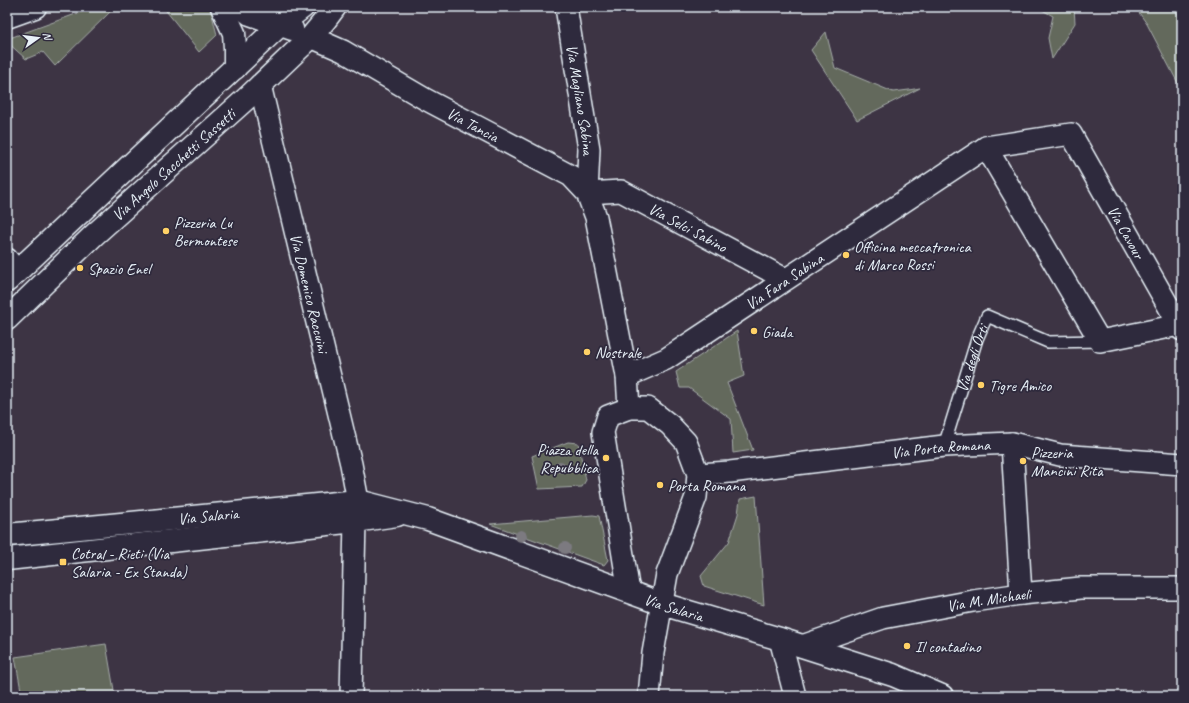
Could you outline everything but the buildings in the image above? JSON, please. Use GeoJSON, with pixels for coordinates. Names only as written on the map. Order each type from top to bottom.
{"type":"FeatureCollection","features":[{"type":"Feature","properties":{"kind":"main road"},"geometry":{"type":"LineString","coordinates":[[7,17],[35,7]]}},
{"type":"Feature","properties":{"kind":"main road"},"geometry":{"type":"LineString","coordinates":[[222,7],[234,33],[235,68]]}},
{"type":"Feature","properties":{"kind":"main road","name":"Via Tancia"},"geometry":{"type":"LineString","coordinates":[[241,7],[250,14],[312,37]]}},
{"type":"Feature","properties":{"kind":"main road","name":"Via Angelo Sacchetti Sassetti"},"geometry":{"type":"LineString","coordinates":[[10,270],[235,68],[280,25],[303,7]]}},
{"type":"Feature","properties":{"kind":"main road","name":"Via Angelo Sacchetti Sassetti"},"geometry":{"type":"LineString","coordinates":[[7,319],[94,235],[312,37],[335,7]]}},
{"type":"Feature","properties":{"kind":"main road","name":"Via Salaria"},"geometry":{"type":"LineString","coordinates":[[7,559],[357,511]]}},
{"type":"Feature","properties":{"kind":"main road","name":"Via Salaria"},"geometry":{"type":"LineString","coordinates":[[7,536],[357,511],[408,514],[428,519],[662,604],[780,639],[893,675],[942,696]]}},
{"type":"Feature","properties":{"kind":"street","name":"Via Magliano Sabina"},"geometry":{"type":"LineString","coordinates":[[566,7],[589,149],[587,193]]}},
{"type":"Feature","properties":{"kind":"street","name":"Via Tancia"},"geometry":{"type":"LineString","coordinates":[[312,37],[343,51],[425,99],[570,176],[587,193],[596,217],[627,376]]}},
{"type":"Feature","properties":{"kind":"street","name":"Via Domenico Raccuini"},"geometry":{"type":"LineString","coordinates":[[260,85],[351,464],[357,511],[351,696]]}},
{"type":"Feature","properties":{"kind":"street","name":"Via Fara Sabina"},"geometry":{"type":"LineString","coordinates":[[627,376],[666,358],[986,146],[1071,134]]}},
{"type":"Feature","properties":{"kind":"street","name":"Via Cavour"},"geometry":{"type":"LineString","coordinates":[[1071,134],[1181,327]]}},
{"type":"Feature","properties":{"kind":"street"},"geometry":{"type":"LineString","coordinates":[[986,146],[1100,341]]}},
{"type":"Feature","properties":{"kind":"street","name":"Via Selci Sabino"},"geometry":{"type":"LineString","coordinates":[[587,193],[621,192],[785,279]]}},
{"type":"Feature","properties":{"kind":"street","name":"Via degli Orti"},"geometry":{"type":"LineString","coordinates":[[1100,341],[1181,327]]}},
{"type":"Feature","properties":{"kind":"street"},"geometry":{"type":"LineString","coordinates":[[627,376],[628,408]]}},
{"type":"Feature","properties":{"kind":"street"},"geometry":{"type":"LineString","coordinates":[[629,592],[603,432],[608,416],[628,408],[648,408],[670,425],[686,442],[698,474],[696,497],[667,574],[653,653],[649,696]]}},
{"type":"Feature","properties":{"kind":"street"},"geometry":{"type":"LineString","coordinates":[[1012,443],[1021,594]]}},
{"type":"Feature","properties":{"kind":"street","name":"Via Porta Romana"},"geometry":{"type":"LineString","coordinates":[[698,474],[730,472],[944,446],[1012,443],[1060,455],[1182,464]]}},
{"type":"Feature","properties":{"kind":"street","name":"Via M. Michaeli"},"geometry":{"type":"LineString","coordinates":[[802,646],[883,618],[973,601],[1021,594],[1081,588],[1182,588]]}},
{"type":"Feature","properties":{"kind":"street"},"geometry":{"type":"LineString","coordinates":[[780,639],[795,696]]}},
{"type":"Feature","properties":{"kind":"lane","name":"Via degli Orti"},"geometry":{"type":"LineString","coordinates":[[944,446],[977,339],[987,316],[1048,342],[1100,341]]}},
{"type":"Feature","properties":{"kind":"green space"},"geometry":{"type":"Polygon","coordinates":[[[95,7],[111,7],[113,9],[55,66],[43,52],[26,59],[7,42],[7,39],[95,7]]]}},
{"type":"Feature","properties":{"kind":"green space"},"geometry":{"type":"Polygon","coordinates":[[[163,7],[210,7],[217,35],[199,52],[163,7]]]}},
{"type":"Feature","properties":{"kind":"green space"},"geometry":{"type":"Polygon","coordinates":[[[1037,7],[1074,7],[1075,23],[1052,59],[1048,38],[1053,16],[1037,7]]]}},
{"type":"Feature","properties":{"kind":"green space"},"geometry":{"type":"Polygon","coordinates":[[[1135,7],[1174,7],[1182,21],[1182,91],[1147,24],[1135,7]]]}},
{"type":"Feature","properties":{"kind":"green space"},"geometry":{"type":"Polygon","coordinates":[[[826,32],[835,68],[893,92],[920,88],[857,120],[811,50],[826,32]]]}},
{"type":"Feature","properties":{"kind":"green space"},"geometry":{"type":"Polygon","coordinates":[[[737,331],[744,376],[727,383],[753,450],[733,453],[731,419],[689,388],[680,388],[676,372],[737,331]]]}},
{"type":"Feature","properties":{"kind":"green space"},"geometry":{"type":"Polygon","coordinates":[[[568,442],[578,443],[586,480],[582,487],[539,489],[532,456],[568,442]]]}},
{"type":"Feature","properties":{"kind":"green space"},"geometry":{"type":"Polygon","coordinates":[[[756,496],[764,605],[704,586],[701,576],[729,542],[738,514],[740,499],[756,496]]]}},
{"type":"Feature","properties":{"kind":"green space"},"geometry":{"type":"Polygon","coordinates":[[[593,515],[599,516],[608,560],[604,565],[490,524],[593,515]]]}},
{"type":"Feature","properties":{"kind":"green space"},"geometry":{"type":"Polygon","coordinates":[[[106,644],[115,696],[22,696],[15,657],[106,644]]]}},
{"type":"Feature","properties":{"kind":"place","name":"Pizzeria Lu Bermontese"},"geometry":{"type":"Point","coordinates":[166,231]}},
{"type":"Feature","properties":{"kind":"place","name":"Officina meccatronica di Marco Rossi"},"geometry":{"type":"Point","coordinates":[846,255]}},
{"type":"Feature","properties":{"kind":"place","name":"Spazio Enel"},"geometry":{"type":"Point","coordinates":[80,268]}},
{"type":"Feature","properties":{"kind":"place","name":"Giada"},"geometry":{"type":"Point","coordinates":[754,331]}},
{"type":"Feature","properties":{"kind":"place","name":"Nostrale"},"geometry":{"type":"Point","coordinates":[587,352]}},
{"type":"Feature","properties":{"kind":"place","name":"Tigre Amico"},"geometry":{"type":"Point","coordinates":[981,385]}},
{"type":"Feature","properties":{"kind":"place","name":"Piazza della Repubblica"},"geometry":{"type":"Point","coordinates":[606,458]}},
{"type":"Feature","properties":{"kind":"place","name":"Pizzeria Mancini Rita"},"geometry":{"type":"Point","coordinates":[1023,461]}},
{"type":"Feature","properties":{"kind":"place","name":"Porta Romana"},"geometry":{"type":"Point","coordinates":[660,485]}},
{"type":"Feature","properties":{"kind":"place","name":"Cotral - Rieti (Via Salaria - Ex Standa)"},"geometry":{"type":"Point","coordinates":[63,562]}},
{"type":"Feature","properties":{"kind":"place","name":"Il contadino"},"geometry":{"type":"Point","coordinates":[907,646]}}]}
